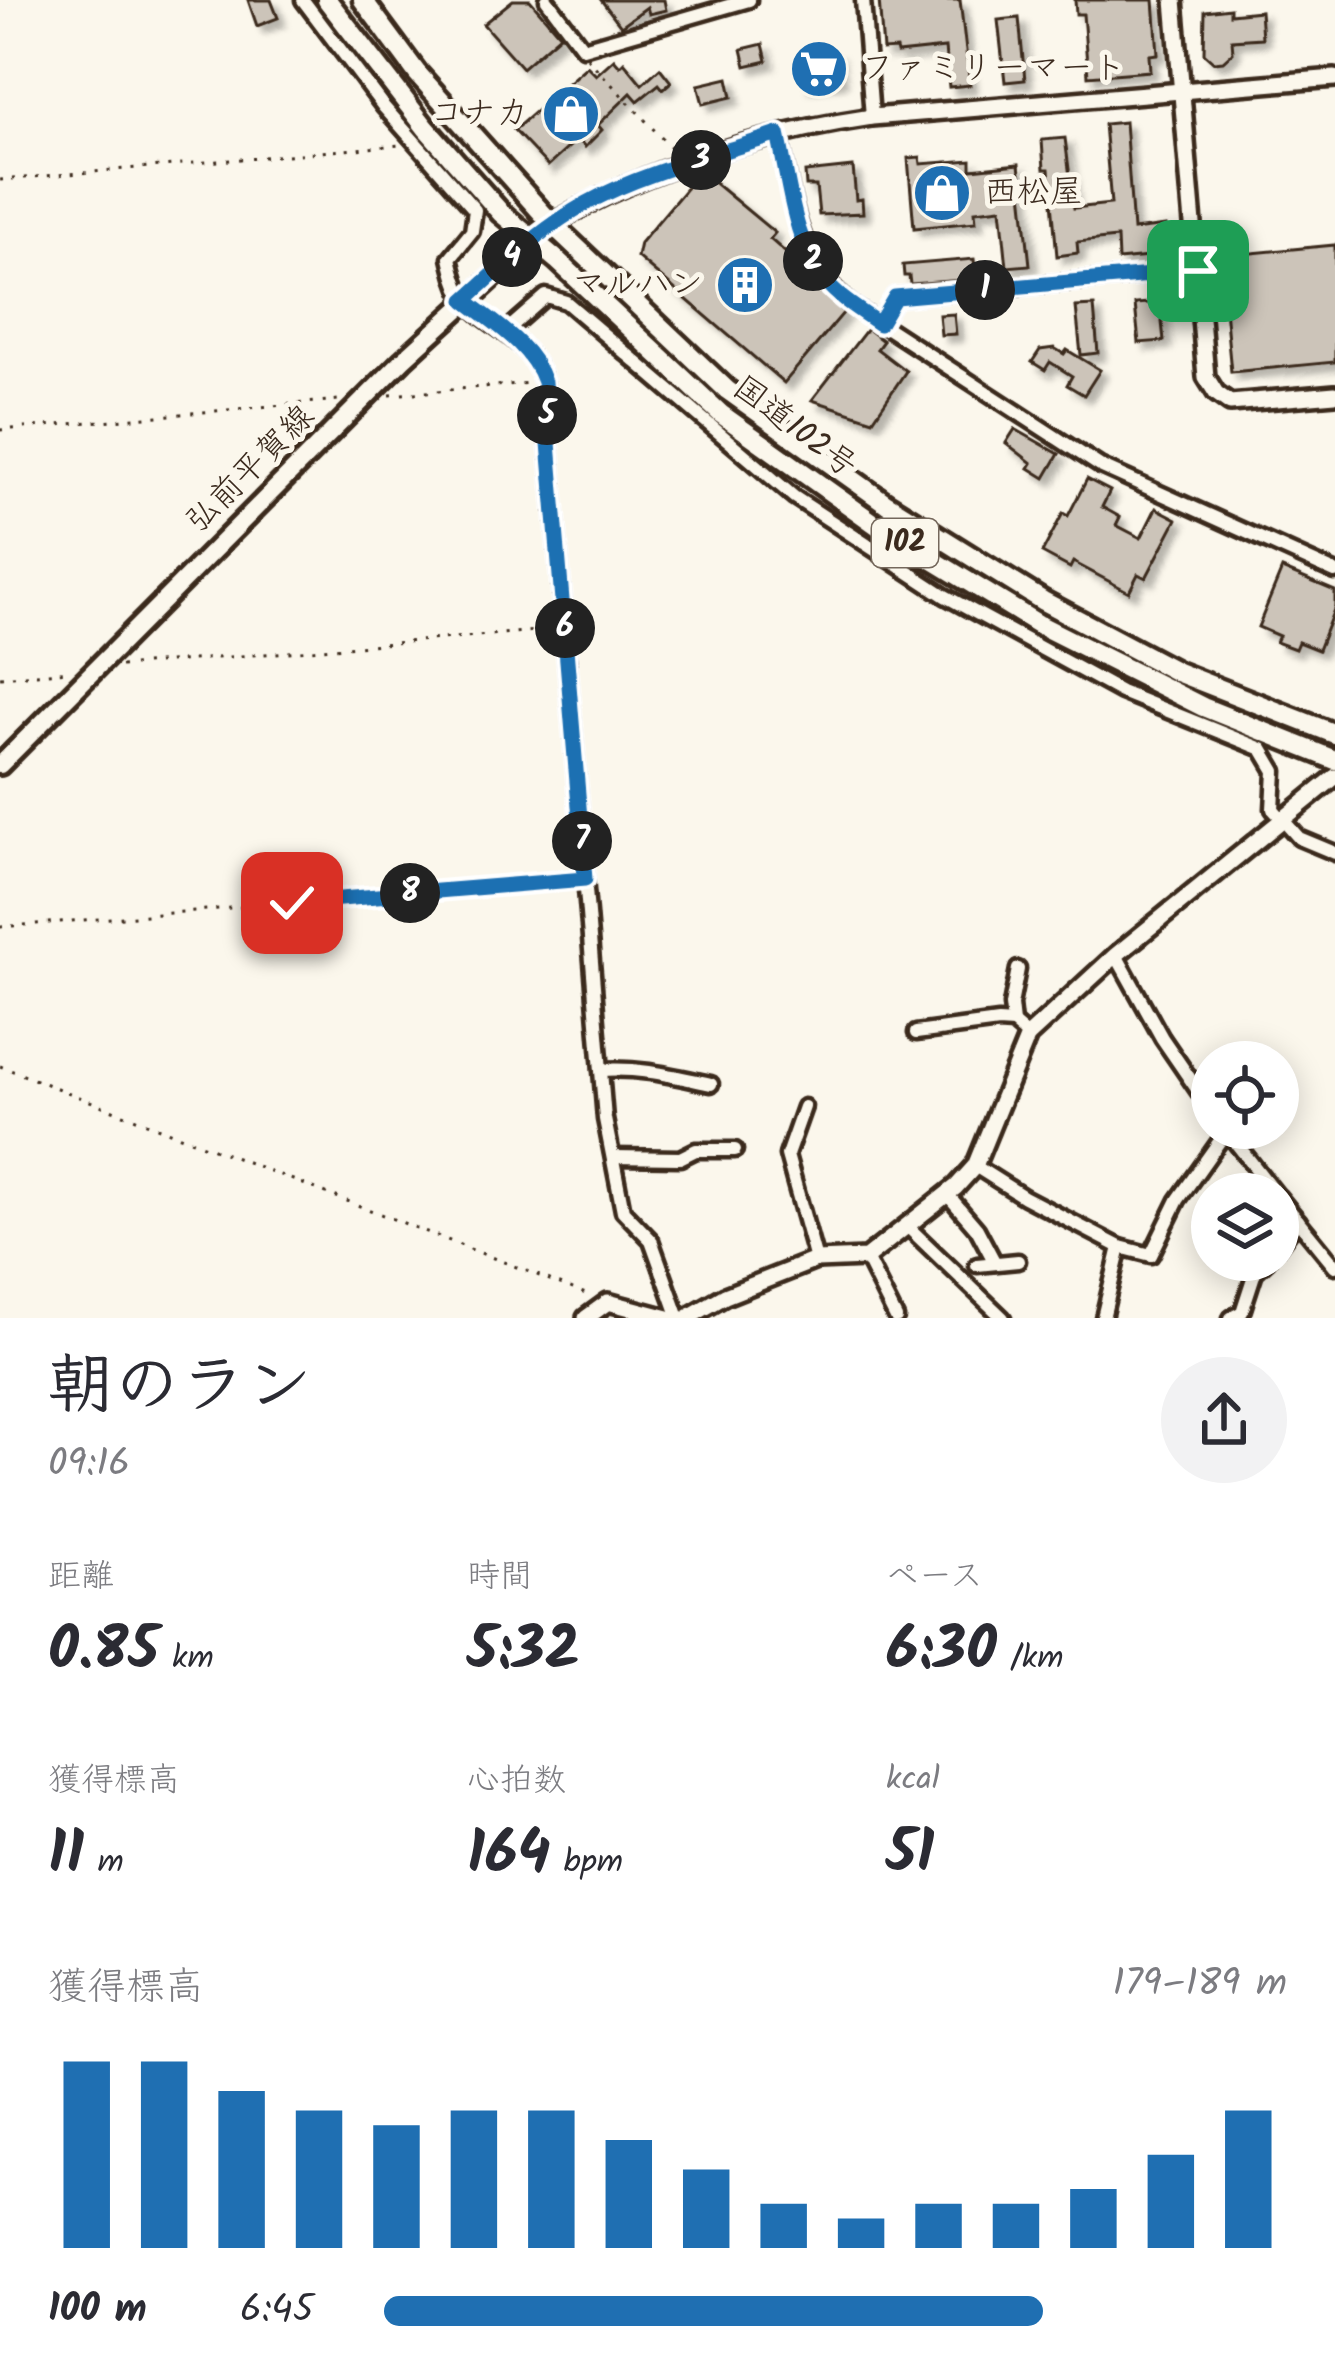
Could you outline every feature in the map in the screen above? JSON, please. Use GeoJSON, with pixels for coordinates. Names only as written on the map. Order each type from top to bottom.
{"type":"FeatureCollection","features":[{"type":"Feature","properties":{"kind":"highway","name":"国道102号"},"geometry":{"type":"LineString","coordinates":[[327,0],[501,213],[721,414],[882,529],[1038,624],[1203,707],[1335,760]]}},
{"type":"Feature","properties":{"kind":"highway","name":"国道102号"},"geometry":{"type":"LineString","coordinates":[[363,0],[417,73],[552,224],[727,390],[886,504],[1043,601],[1177,672],[1335,734]]}},
{"type":"Feature","properties":{"kind":"main road","name":"弘前平賀線"},"geometry":{"type":"LineString","coordinates":[[0,765],[465,300],[552,224]]}},
{"type":"Feature","properties":{"kind":"street"},"geometry":{"type":"LineString","coordinates":[[303,0],[415,143],[475,210],[472,231],[450,258],[465,300],[506,331],[538,364],[544,382],[601,1070],[613,1156],[623,1211],[651,1240],[683,1318],[816,1260],[866,1258],[947,1194],[975,1166],[1028,1036],[1116,955],[1335,777]]}},
{"type":"Feature","properties":{"kind":"street"},"geometry":{"type":"LineString","coordinates":[[547,0],[583,48],[689,7],[749,0]]}},
{"type":"Feature","properties":{"kind":"street"},"geometry":{"type":"LineString","coordinates":[[863,0],[872,117]]}},
{"type":"Feature","properties":{"kind":"street"},"geometry":{"type":"LineString","coordinates":[[1174,0],[1206,377],[1230,403],[1335,394]]}},
{"type":"Feature","properties":{"kind":"street"},"geometry":{"type":"LineString","coordinates":[[552,224],[632,184],[778,134],[872,117],[1335,78]]}},
{"type":"Feature","properties":{"kind":"street"},"geometry":{"type":"LineString","coordinates":[[778,134],[798,223],[828,285],[879,324],[1100,466],[1335,572]]}},
{"type":"Feature","properties":{"kind":"street"},"geometry":{"type":"LineString","coordinates":[[879,324],[895,297],[1198,271]]}},
{"type":"Feature","properties":{"kind":"street"},"geometry":{"type":"LineString","coordinates":[[506,331],[546,296],[566,302],[794,497],[945,596],[1121,692],[1262,749],[1275,771],[1271,800],[1281,820],[1299,838],[1335,853]]}},
{"type":"Feature","properties":{"kind":"street"},"geometry":{"type":"LineString","coordinates":[[1116,955],[1191,1080]]}},
{"type":"Feature","properties":{"kind":"street"},"geometry":{"type":"LineString","coordinates":[[1018,969],[1011,1005],[1013,1023],[1028,1036]]}},
{"type":"Feature","properties":{"kind":"street"},"geometry":{"type":"LineString","coordinates":[[916,1033],[1013,1023]]}},
{"type":"Feature","properties":{"kind":"street"},"geometry":{"type":"LineString","coordinates":[[601,1070],[639,1067],[711,1084]]}},
{"type":"Feature","properties":{"kind":"street"},"geometry":{"type":"LineString","coordinates":[[804,1107],[787,1155],[816,1260]]}},
{"type":"Feature","properties":{"kind":"street"},"geometry":{"type":"LineString","coordinates":[[975,1166],[1024,1198],[1120,1247],[1151,1255],[1178,1200],[1212,1149]]}},
{"type":"Feature","properties":{"kind":"street"},"geometry":{"type":"LineString","coordinates":[[1240,1149],[1259,1173]]}},
{"type":"Feature","properties":{"kind":"street"},"geometry":{"type":"LineString","coordinates":[[613,1156],[680,1158],[696,1150],[735,1150]]}},
{"type":"Feature","properties":{"kind":"street"},"geometry":{"type":"LineString","coordinates":[[947,1194],[977,1229],[995,1263]]}},
{"type":"Feature","properties":{"kind":"street"},"geometry":{"type":"LineString","coordinates":[[1299,1221],[1335,1266]]}},
{"type":"Feature","properties":{"kind":"street"},"geometry":{"type":"LineString","coordinates":[[907,1226],[1003,1318]]}},
{"type":"Feature","properties":{"kind":"street"},"geometry":{"type":"LineString","coordinates":[[1103,1318],[1120,1247]]}},
{"type":"Feature","properties":{"kind":"street"},"geometry":{"type":"LineString","coordinates":[[866,1258],[896,1318]]}},
{"type":"Feature","properties":{"kind":"street"},"geometry":{"type":"LineString","coordinates":[[977,1265],[1018,1261]]}},
{"type":"Feature","properties":{"kind":"street"},"geometry":{"type":"LineString","coordinates":[[1231,1318],[1242,1312],[1252,1281]]}},
{"type":"Feature","properties":{"kind":"street"},"geometry":{"type":"LineString","coordinates":[[586,1318],[608,1302],[668,1318]]}},
{"type":"Feature","properties":{"kind":"path"},"geometry":{"type":"LineString","coordinates":[[583,48],[588,60],[671,149]]}},
{"type":"Feature","properties":{"kind":"path"},"geometry":{"type":"LineString","coordinates":[[0,180],[415,143]]}},
{"type":"Feature","properties":{"kind":"path"},"geometry":{"type":"LineString","coordinates":[[0,430],[544,382]]}},
{"type":"Feature","properties":{"kind":"path"},"geometry":{"type":"LineString","coordinates":[[0,677],[565,628]]}},
{"type":"Feature","properties":{"kind":"path"},"geometry":{"type":"LineString","coordinates":[[0,927],[585,879]]}},
{"type":"Feature","properties":{"kind":"path"},"geometry":{"type":"LineString","coordinates":[[0,1066],[608,1302]]}},
{"type":"Feature","properties":{"kind":"building"},"geometry":{"type":"Polygon","coordinates":[[[248,0],[271,0],[278,18],[257,26],[248,0]]]}},
{"type":"Feature","properties":{"kind":"building"},"geometry":{"type":"Polygon","coordinates":[[[513,0],[530,0],[560,35],[522,68],[483,24],[513,0]]]}},
{"type":"Feature","properties":{"kind":"building"},"geometry":{"type":"Polygon","coordinates":[[[601,0],[664,0],[666,10],[649,14],[647,7],[621,26],[601,0]]]}},
{"type":"Feature","properties":{"kind":"building"},"geometry":{"type":"Polygon","coordinates":[[[879,0],[960,0],[970,85],[949,87],[945,48],[883,50],[879,0]]]}},
{"type":"Feature","properties":{"kind":"building"},"geometry":{"type":"Polygon","coordinates":[[[1075,0],[1154,0],[1158,54],[1149,55],[1150,71],[1088,76],[1083,14],[1076,14],[1075,0]]]}},
{"type":"Feature","properties":{"kind":"building"},"geometry":{"type":"Polygon","coordinates":[[[1230,8],[1230,14],[1260,11],[1262,38],[1232,40],[1233,52],[1214,62],[1204,53],[1205,11],[1230,8]]]}},
{"type":"Feature","properties":{"kind":"building"},"geometry":{"type":"Polygon","coordinates":[[[1019,18],[1025,80],[1005,82],[998,20],[1019,18]]]}},
{"type":"Feature","properties":{"kind":"building"},"geometry":{"type":"Polygon","coordinates":[[[763,44],[767,61],[746,66],[742,49],[763,44]]]}},
{"type":"Feature","properties":{"kind":"building","name":"ファミリーマート"},"geometry":{"type":"Polygon","coordinates":[[[836,53],[840,79],[803,85],[799,59],[836,53]]]}},
{"type":"Feature","properties":{"kind":"building","name":"コナカ"},"geometry":{"type":"Polygon","coordinates":[[[614,59],[620,66],[624,62],[642,84],[660,68],[671,82],[663,89],[659,84],[638,101],[631,93],[598,125],[602,130],[585,147],[578,139],[548,166],[514,130],[587,66],[596,75],[614,59]]]}},
{"type":"Feature","properties":{"kind":"building"},"geometry":{"type":"Polygon","coordinates":[[[728,78],[732,97],[703,104],[698,85],[728,78]]]}},
{"type":"Feature","properties":{"kind":"building"},"geometry":{"type":"Polygon","coordinates":[[[1125,122],[1133,230],[1166,226],[1169,255],[1118,260],[1117,238],[1077,242],[1078,253],[1057,256],[1042,140],[1065,138],[1074,208],[1111,204],[1104,124],[1125,122]]]}},
{"type":"Feature","properties":{"kind":"building"},"geometry":{"type":"Polygon","coordinates":[[[920,157],[921,164],[971,160],[971,169],[1019,164],[1030,265],[1007,267],[1001,208],[975,211],[976,222],[914,228],[908,158],[920,157]]]}},
{"type":"Feature","properties":{"kind":"building"},"geometry":{"type":"Polygon","coordinates":[[[853,167],[856,200],[862,199],[863,213],[819,215],[816,186],[806,186],[805,172],[853,167]]]}},
{"type":"Feature","properties":{"kind":"building","name":"マルハン"},"geometry":{"type":"Polygon","coordinates":[[[705,175],[775,233],[770,239],[844,312],[784,383],[637,257],[640,243],[694,179],[705,175]]]}},
{"type":"Feature","properties":{"kind":"building"},"geometry":{"type":"Polygon","coordinates":[[[1335,245],[1335,362],[1231,372],[1220,256],[1335,245]]]}},
{"type":"Feature","properties":{"kind":"building"},"geometry":{"type":"Polygon","coordinates":[[[974,259],[976,279],[910,284],[909,276],[904,276],[903,265],[974,259]]]}},
{"type":"Feature","properties":{"kind":"building"},"geometry":{"type":"Polygon","coordinates":[[[1160,302],[1164,341],[1139,343],[1135,304],[1160,302]]]}},
{"type":"Feature","properties":{"kind":"building"},"geometry":{"type":"Polygon","coordinates":[[[1094,306],[1098,353],[1081,355],[1076,307],[1094,306]]]}},
{"type":"Feature","properties":{"kind":"building"},"geometry":{"type":"Polygon","coordinates":[[[954,314],[956,334],[941,335],[939,315],[954,314]]]}},
{"type":"Feature","properties":{"kind":"building"},"geometry":{"type":"Polygon","coordinates":[[[867,329],[883,341],[877,349],[906,371],[873,420],[812,400],[867,329]]]}},
{"type":"Feature","properties":{"kind":"building"},"geometry":{"type":"Polygon","coordinates":[[[1054,348],[1064,354],[1067,350],[1100,370],[1084,395],[1067,385],[1072,376],[1050,362],[1045,370],[1032,362],[1040,350],[1054,348]]]}},
{"type":"Feature","properties":{"kind":"building"},"geometry":{"type":"Polygon","coordinates":[[[1015,429],[1059,454],[1045,478],[1006,443],[1015,429]]]}},
{"type":"Feature","properties":{"kind":"building"},"geometry":{"type":"Polygon","coordinates":[[[1087,479],[1110,491],[1102,507],[1120,517],[1116,525],[1141,538],[1156,508],[1177,519],[1146,578],[1138,574],[1129,592],[1073,562],[1070,568],[1042,553],[1087,479]]]}},
{"type":"Feature","properties":{"kind":"building"},"geometry":{"type":"Polygon","coordinates":[[[1282,569],[1335,591],[1335,607],[1318,650],[1298,642],[1295,649],[1276,642],[1279,636],[1258,627],[1282,569]]]}},
{"type":"Feature","properties":{"kind":"place","name":"ファミリーマート"},"geometry":{"type":"Point","coordinates":[819,69]}},
{"type":"Feature","properties":{"kind":"place","name":"コナカ"},"geometry":{"type":"Point","coordinates":[571,114]}},
{"type":"Feature","properties":{"kind":"place","name":"西松屋"},"geometry":{"type":"Point","coordinates":[942,193]}},
{"type":"Feature","properties":{"kind":"place","name":"マルハン"},"geometry":{"type":"Point","coordinates":[745,285]}},
{"type":"Feature","properties":{"kind":"route"},"geometry":{"type":"LineString","coordinates":[[292,903],[585,879],[544,382],[538,364],[506,331],[465,300],[552,224],[632,184],[778,134],[798,223],[812,260],[828,285],[879,324],[895,297],[1198,271]]}}]}
